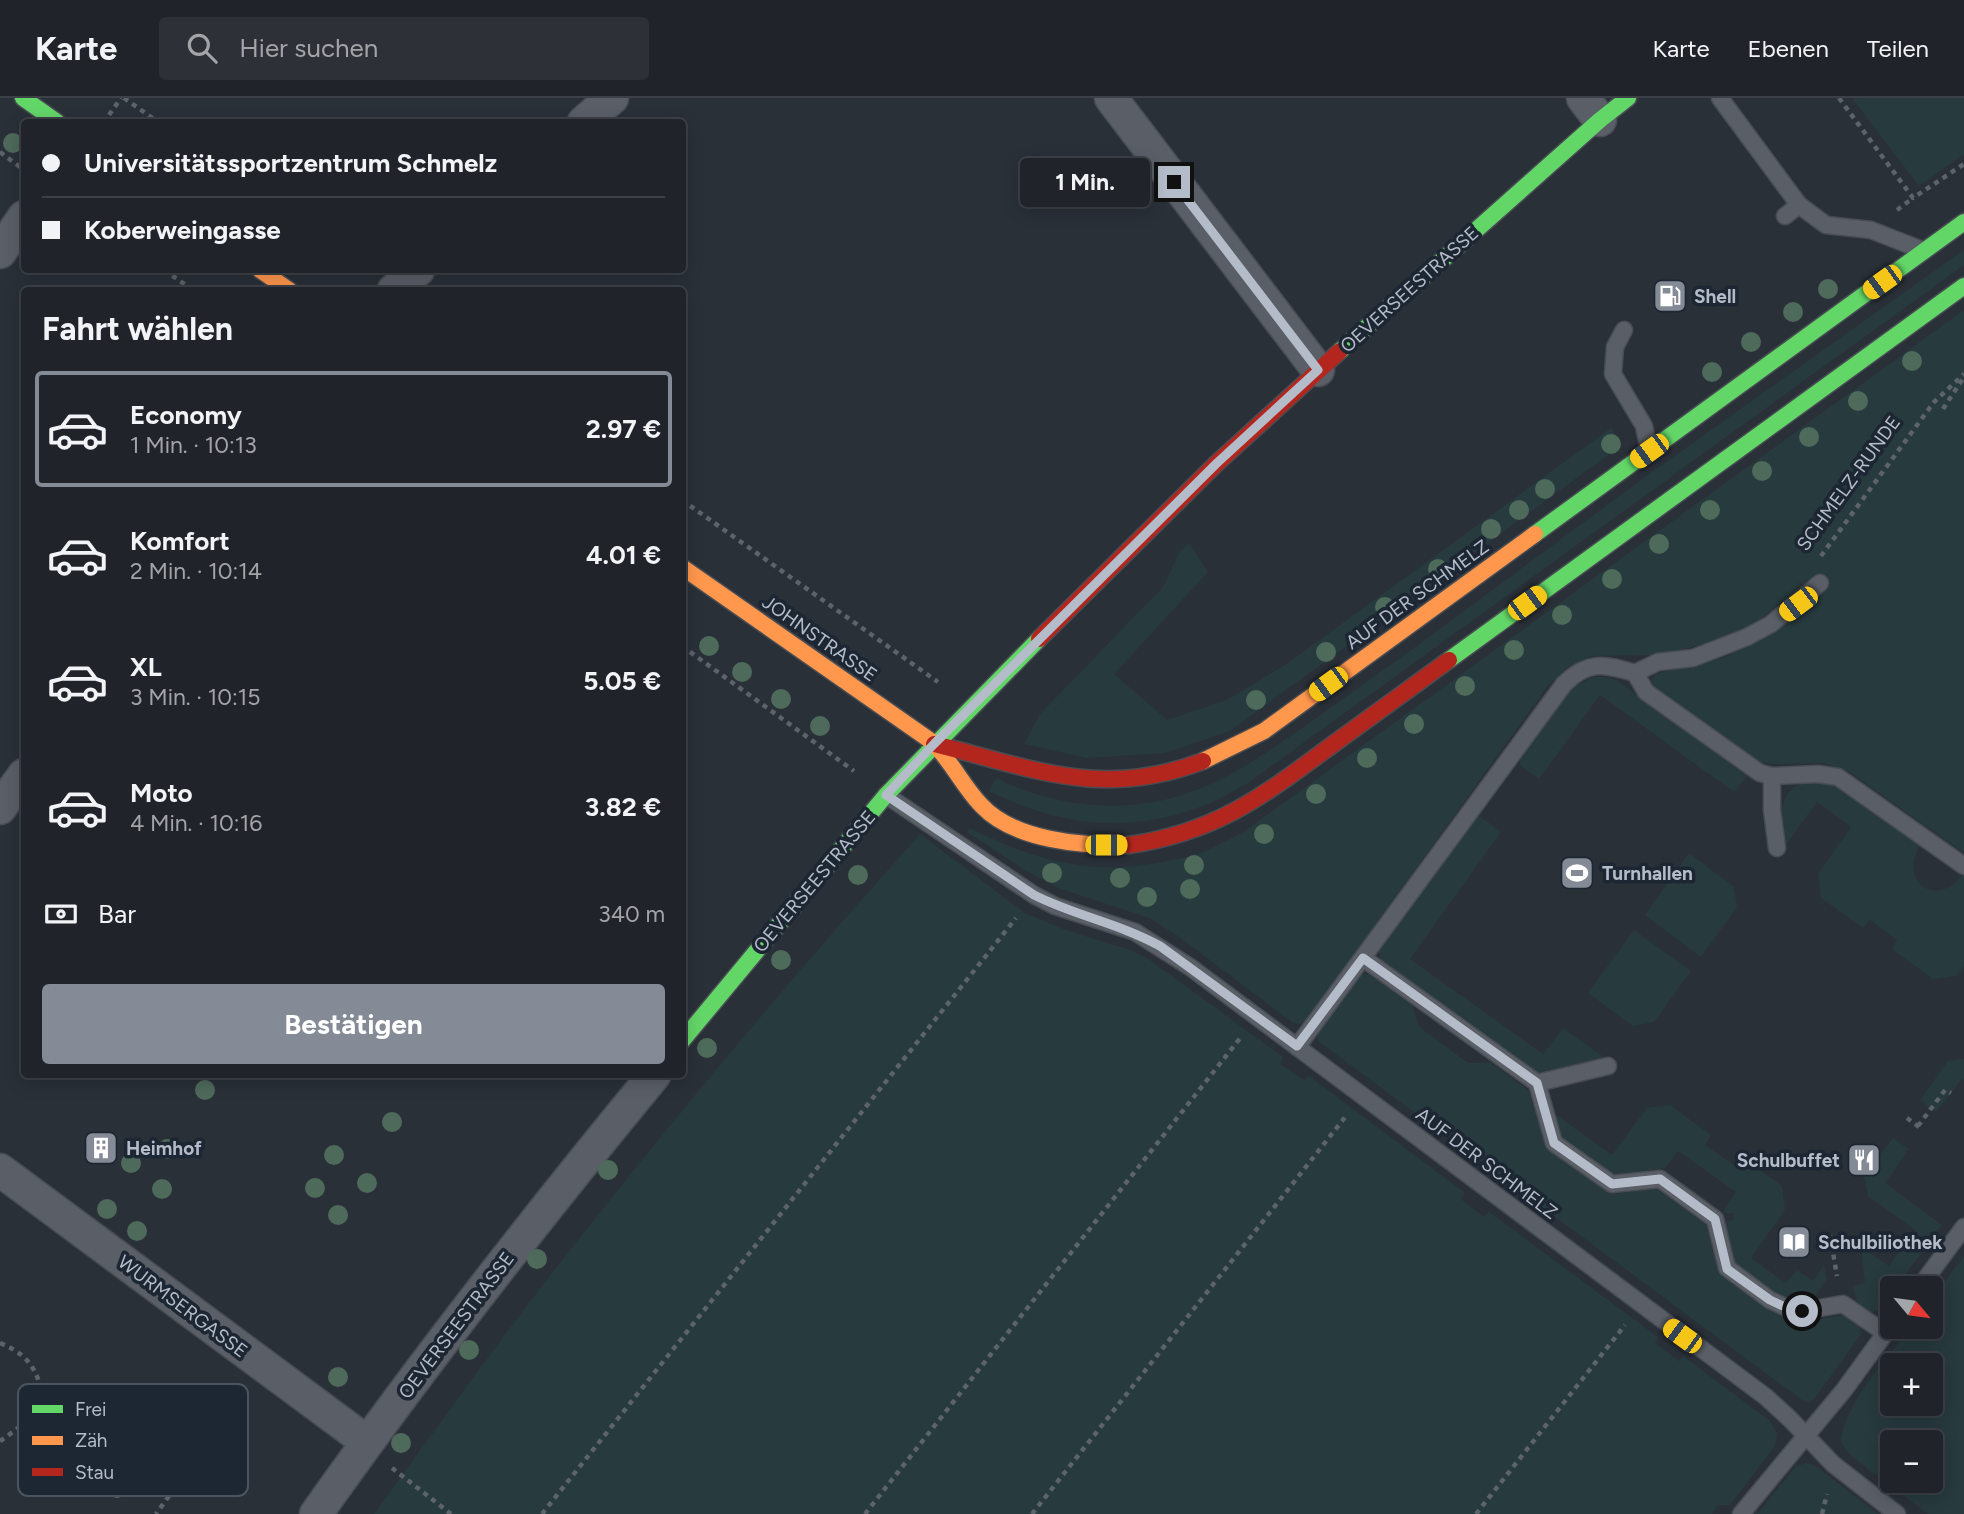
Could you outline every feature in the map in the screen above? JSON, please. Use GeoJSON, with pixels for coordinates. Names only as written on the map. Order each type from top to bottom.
{"type":"FeatureCollection","features":[{"type":"Feature","properties":{"kind":"main road"},"geometry":{"type":"LineString","coordinates":[[23,98],[53,119]]}},
{"type":"Feature","properties":{"kind":"main road","name":"OEVERSEESTRASSE"},"geometry":{"type":"LineString","coordinates":[[686,1036],[886,795],[934,744],[1217,463],[1591,109],[1628,98]]}},
{"type":"Feature","properties":{"kind":"main road","name":"AUF DER SCHMELZ"},"geometry":{"type":"LineString","coordinates":[[934,744],[1048,774],[1083,780],[1119,781],[1155,777],[1215,758],[1264,731],[1964,222]]}},
{"type":"Feature","properties":{"kind":"main road"},"geometry":{"type":"LineString","coordinates":[[264,273],[285,287]]}},
{"type":"Feature","properties":{"kind":"main road"},"geometry":{"type":"LineString","coordinates":[[934,744],[976,801],[992,816],[1020,831],[1062,842],[1121,845],[1162,841],[1229,816],[1258,799],[1964,286]]}},
{"type":"Feature","properties":{"kind":"main road","name":"JOHNSTRASSE"},"geometry":{"type":"LineString","coordinates":[[686,571],[934,744]]}},
{"type":"Feature","properties":{"kind":"street"},"geometry":{"type":"LineString","coordinates":[[1111,98],[1318,370]]}},
{"type":"Feature","properties":{"kind":"street"},"geometry":{"type":"LineString","coordinates":[[0,252],[21,221]]}},
{"type":"Feature","properties":{"kind":"street"},"geometry":{"type":"LineString","coordinates":[[398,287],[414,273]]}},
{"type":"Feature","properties":{"kind":"street"},"geometry":{"type":"LineString","coordinates":[[0,808],[21,779]]}},
{"type":"Feature","properties":{"kind":"street","name":"OEVERSEESTRASSE"},"geometry":{"type":"LineString","coordinates":[[316,1514],[367,1442],[584,1159],[651,1078]]}},
{"type":"Feature","properties":{"kind":"street","name":"WURMSERGASSE"},"geometry":{"type":"LineString","coordinates":[[0,1170],[367,1442]]}},
{"type":"Feature","properties":{"kind":"lane"},"geometry":{"type":"LineString","coordinates":[[1720,98],[1799,205],[1826,225],[1871,230],[1924,251]]}},
{"type":"Feature","properties":{"kind":"lane"},"geometry":{"type":"LineString","coordinates":[[1785,216],[1799,205]]}},
{"type":"Feature","properties":{"kind":"lane"},"geometry":{"type":"LineString","coordinates":[[1624,330],[1615,347],[1613,374],[1644,426],[1649,451]]}},
{"type":"Feature","properties":{"kind":"lane"},"geometry":{"type":"LineString","coordinates":[[1297,1046],[1564,684],[1584,669],[1603,665],[1635,673],[1658,662],[1693,658],[1722,648],[1771,624],[1820,583]]}},
{"type":"Feature","properties":{"kind":"lane"},"geometry":{"type":"LineString","coordinates":[[1635,673],[1646,692],[1750,768],[1772,776],[1818,774],[1838,777],[1964,866]]}},
{"type":"Feature","properties":{"kind":"lane"},"geometry":{"type":"LineString","coordinates":[[1772,776],[1772,810],[1777,848]]}},
{"type":"Feature","properties":{"kind":"lane","name":"AUF DER SCHMELZ"},"geometry":{"type":"LineString","coordinates":[[886,795],[1034,895],[1055,906],[1135,932],[1189,967],[1766,1397],[1833,1464],[1897,1514]]}},
{"type":"Feature","properties":{"kind":"lane"},"geometry":{"type":"LineString","coordinates":[[1363,958],[1537,1083],[1554,1143],[1612,1184],[1660,1179],[1715,1219],[1727,1269],[1770,1300],[1802,1311],[1843,1304],[1880,1325]]}},
{"type":"Feature","properties":{"kind":"lane"},"geometry":{"type":"LineString","coordinates":[[1537,1083],[1608,1066]]}},
{"type":"Feature","properties":{"kind":"lane"},"geometry":{"type":"LineString","coordinates":[[1928,1276],[1964,1227]]}},
{"type":"Feature","properties":{"kind":"lane"},"geometry":{"type":"LineString","coordinates":[[1741,1514],[1844,1390],[1881,1339]]}},
{"type":"Feature","properties":{"kind":"path"},"geometry":{"type":"LineString","coordinates":[[109,115],[123,98],[154,119]]}},
{"type":"Feature","properties":{"kind":"path"},"geometry":{"type":"LineString","coordinates":[[1839,98],[1913,198],[1964,164]]}},
{"type":"Feature","properties":{"kind":"path"},"geometry":{"type":"LineString","coordinates":[[0,152],[21,168]]}},
{"type":"Feature","properties":{"kind":"path"},"geometry":{"type":"LineString","coordinates":[[168,273],[189,287]]}},
{"type":"Feature","properties":{"kind":"path"},"geometry":{"type":"LineString","coordinates":[[1943,409],[1964,375]]}},
{"type":"Feature","properties":{"kind":"path","name":"SCHMELZ-RUNDE"},"geometry":{"type":"LineString","coordinates":[[1798,604],[1808,574],[1934,402],[1964,375]]}},
{"type":"Feature","properties":{"kind":"path"},"geometry":{"type":"LineString","coordinates":[[686,503],[939,683]]}},
{"type":"Feature","properties":{"kind":"path"},"geometry":{"type":"LineString","coordinates":[[686,649],[886,795]]}},
{"type":"Feature","properties":{"kind":"path"},"geometry":{"type":"LineString","coordinates":[[542,1514],[1034,895]]}},
{"type":"Feature","properties":{"kind":"path"},"geometry":{"type":"LineString","coordinates":[[865,1514],[1256,1017]]}},
{"type":"Feature","properties":{"kind":"path"},"geometry":{"type":"LineString","coordinates":[[1918,1126],[1945,1090],[1951,1093]]}},
{"type":"Feature","properties":{"kind":"path"},"geometry":{"type":"LineString","coordinates":[[1032,1514],[1362,1096]]}},
{"type":"Feature","properties":{"kind":"path"},"geometry":{"type":"LineString","coordinates":[[1907,1118],[1923,1130]]}},
{"type":"Feature","properties":{"kind":"path"},"geometry":{"type":"LineString","coordinates":[[1830,1235],[1843,1304]]}},
{"type":"Feature","properties":{"kind":"path"},"geometry":{"type":"LineString","coordinates":[[1476,1514],[1641,1305]]}},
{"type":"Feature","properties":{"kind":"path"},"geometry":{"type":"LineString","coordinates":[[0,1342],[14,1348],[38,1374],[40,1384]]}},
{"type":"Feature","properties":{"kind":"path"},"geometry":{"type":"LineString","coordinates":[[0,1441],[18,1429]]}},
{"type":"Feature","properties":{"kind":"path"},"geometry":{"type":"LineString","coordinates":[[367,1442],[401,1477],[451,1514]]}},
{"type":"Feature","properties":{"kind":"path"},"geometry":{"type":"LineString","coordinates":[[156,1514],[169,1496]]}},
{"type":"Feature","properties":{"kind":"green space"},"geometry":{"type":"Polygon","coordinates":[[[1852,98],[1964,98],[1964,154],[1919,186],[1852,98]]]}},
{"type":"Feature","properties":{"kind":"green space"},"geometry":{"type":"Polygon","coordinates":[[[1964,250],[1964,265],[1248,783],[1230,793],[1206,805],[1172,816],[1119,823],[1067,819],[1015,803],[989,791],[996,778],[1019,788],[1067,802],[1117,806],[1142,804],[1191,792],[1240,769],[1435,633],[1676,455],[1964,250]]]}},
{"type":"Feature","properties":{"kind":"green space"},"geometry":{"type":"Polygon","coordinates":[[[1964,310],[1964,853],[1848,771],[1824,763],[1773,764],[1750,757],[1654,686],[1651,681],[1655,674],[1723,658],[1771,634],[1828,589],[1813,577],[1760,620],[1724,638],[1655,655],[1591,656],[1568,667],[1547,687],[1321,1000],[1300,1024],[1293,1023],[1178,936],[1149,918],[1058,888],[967,832],[970,828],[1018,849],[1065,863],[1114,867],[1140,866],[1190,856],[1242,833],[1964,310]]]}},
{"type":"Feature","properties":{"kind":"green space"},"geometry":{"type":"Polygon","coordinates":[[[1611,428],[1622,445],[1230,731],[1165,753],[1087,758],[1024,744],[1040,714],[1163,587],[1180,551],[1189,543],[1208,572],[1114,674],[1167,720],[1227,700],[1285,665],[1611,428]]]}},
{"type":"Feature","properties":{"kind":"green space"},"geometry":{"type":"Polygon","coordinates":[[[1593,677],[1616,680],[1747,776],[1734,792],[1600,695],[1539,779],[1521,766],[1519,759],[1572,688],[1593,677]]]}},
{"type":"Feature","properties":{"kind":"green space"},"geometry":{"type":"Polygon","coordinates":[[[1816,781],[1834,784],[1845,790],[1920,845],[1914,871],[1917,880],[1924,887],[1942,890],[1964,876],[1964,966],[1956,976],[1933,979],[1892,949],[1897,940],[1870,920],[1863,928],[1821,898],[1818,874],[1851,827],[1817,802],[1784,847],[1782,813],[1787,795],[1803,783],[1816,781]]]}},
{"type":"Feature","properties":{"kind":"green space"},"geometry":{"type":"Polygon","coordinates":[[[1481,817],[1501,832],[1410,959],[1543,1054],[1563,1028],[1608,1060],[1537,1073],[1381,960],[1378,951],[1474,818],[1481,817]]]}},
{"type":"Feature","properties":{"kind":"green space"},"geometry":{"type":"Polygon","coordinates":[[[920,834],[1025,913],[1063,929],[1130,950],[1150,960],[1283,1057],[1280,1064],[1304,1080],[1309,1076],[1465,1193],[1461,1199],[1484,1217],[1489,1212],[1658,1337],[1655,1343],[1679,1361],[1683,1356],[1770,1421],[1777,1433],[1775,1446],[1730,1505],[1718,1505],[1712,1514],[374,1514],[505,1335],[626,1180],[792,980],[920,834]]]}},
{"type":"Feature","properties":{"kind":"green space"},"geometry":{"type":"Polygon","coordinates":[[[1689,853],[1734,887],[1737,907],[1701,957],[1645,915],[1689,853]]]}},
{"type":"Feature","properties":{"kind":"green space"},"geometry":{"type":"Polygon","coordinates":[[[1634,930],[1691,971],[1654,1022],[1633,1026],[1588,993],[1634,930]]]}},
{"type":"Feature","properties":{"kind":"green space"},"geometry":{"type":"Polygon","coordinates":[[[1365,974],[1413,1006],[1422,1029],[1468,1063],[1491,1063],[1528,1090],[1548,1147],[1608,1193],[1652,1188],[1658,1190],[1709,1227],[1720,1274],[1751,1298],[1786,1316],[1812,1320],[1845,1316],[1860,1326],[1861,1334],[1814,1399],[1808,1402],[1802,1400],[1318,1041],[1318,1032],[1360,976],[1365,974]]]}},
{"type":"Feature","properties":{"kind":"green space"},"geometry":{"type":"Polygon","coordinates":[[[1964,1059],[1964,1080],[1962,1079],[1936,1112],[1920,1100],[1948,1061],[1964,1059]]]}},
{"type":"Feature","properties":{"kind":"green space"},"geometry":{"type":"Polygon","coordinates":[[[1670,1105],[1711,1135],[1705,1145],[1734,1165],[1741,1156],[1782,1186],[1785,1210],[1751,1258],[1786,1283],[1797,1270],[1813,1281],[1824,1265],[1827,1279],[1812,1300],[1801,1301],[1780,1295],[1732,1261],[1726,1221],[1733,1220],[1733,1213],[1724,1213],[1724,1210],[1736,1192],[1678,1151],[1665,1168],[1613,1174],[1561,1137],[1555,1114],[1612,1155],[1647,1108],[1670,1105]]]}},
{"type":"Feature","properties":{"kind":"green space"},"geometry":{"type":"Polygon","coordinates":[[[1893,1138],[1909,1149],[1885,1183],[1942,1225],[1904,1276],[1880,1276],[1880,1308],[1874,1312],[1858,1304],[1852,1286],[1865,1283],[1861,1247],[1889,1266],[1915,1230],[1868,1196],[1864,1175],[1893,1138]]]}},
{"type":"Feature","properties":{"kind":"green space"},"geometry":{"type":"Polygon","coordinates":[[[1964,1256],[1964,1514],[1928,1514],[1900,1493],[1943,1493],[1943,1430],[1880,1430],[1880,1478],[1851,1456],[1841,1442],[1850,1412],[1880,1367],[1880,1416],[1943,1416],[1943,1353],[1891,1353],[1902,1339],[1943,1339],[1943,1284],[1964,1256]]]}},
{"type":"Feature","properties":{"kind":"green space"},"geometry":{"type":"Polygon","coordinates":[[[1807,1463],[1817,1467],[1878,1514],[1757,1514],[1796,1466],[1807,1463]]]}},
{"type":"Feature","properties":{"kind":"traffic: fast"},"geometry":{"type":"LineString","coordinates":[[23,98],[53,119]]}},
{"type":"Feature","properties":{"kind":"traffic: fast"},"geometry":{"type":"LineString","coordinates":[[1340,351],[1628,98]]}},
{"type":"Feature","properties":{"kind":"traffic: fast"},"geometry":{"type":"LineString","coordinates":[[1535,534],[1964,222]]}},
{"type":"Feature","properties":{"kind":"traffic: fast"},"geometry":{"type":"LineString","coordinates":[[1449,660],[1964,286]]}},
{"type":"Feature","properties":{"kind":"traffic: fast"},"geometry":{"type":"LineString","coordinates":[[686,1036],[886,795],[1039,639]]}},
{"type":"Feature","properties":{"kind":"traffic: slow"},"geometry":{"type":"LineString","coordinates":[[264,273],[285,287]]}},
{"type":"Feature","properties":{"kind":"traffic: slow"},"geometry":{"type":"LineString","coordinates":[[1203,761],[1264,731],[1535,534]]}},
{"type":"Feature","properties":{"kind":"traffic: slow"},"geometry":{"type":"LineString","coordinates":[[686,570],[931,741],[974,797],[995,817],[1012,827],[1050,839],[1129,845]]}},
{"type":"Feature","properties":{"kind":"traffic: jam"},"geometry":{"type":"LineString","coordinates":[[1039,639],[1217,463],[1340,351]]}},
{"type":"Feature","properties":{"kind":"traffic: jam"},"geometry":{"type":"LineString","coordinates":[[1129,845],[1188,831],[1214,821],[1261,796],[1449,660]]}},
{"type":"Feature","properties":{"kind":"traffic: jam"},"geometry":{"type":"LineString","coordinates":[[934,744],[1036,770],[1099,779],[1132,778],[1203,761]]}},
{"type":"Feature","properties":{"kind":"place","name":"Shell"},"geometry":{"type":"Point","coordinates":[1670,296]}},
{"type":"Feature","properties":{"kind":"place","name":"Turnhallen"},"geometry":{"type":"Point","coordinates":[1577,873]}},
{"type":"Feature","properties":{"kind":"place","name":"Heimhof"},"geometry":{"type":"Point","coordinates":[101,1148]}},
{"type":"Feature","properties":{"kind":"place","name":"Schulbuffet"},"geometry":{"type":"Point","coordinates":[1864,1160]}},
{"type":"Feature","properties":{"kind":"place","name":"Schulbiliothek"},"geometry":{"type":"Point","coordinates":[1794,1242]}},
{"type":"Feature","properties":{"kind":"route"},"geometry":{"type":"LineString","coordinates":[[1174,182],[1318,370],[1217,463],[886,795],[1034,895],[1055,906],[1135,932],[1160,946],[1297,1046],[1363,958],[1537,1083],[1554,1143],[1612,1184],[1660,1179],[1715,1219],[1727,1269],[1770,1300],[1802,1311]]}}]}
